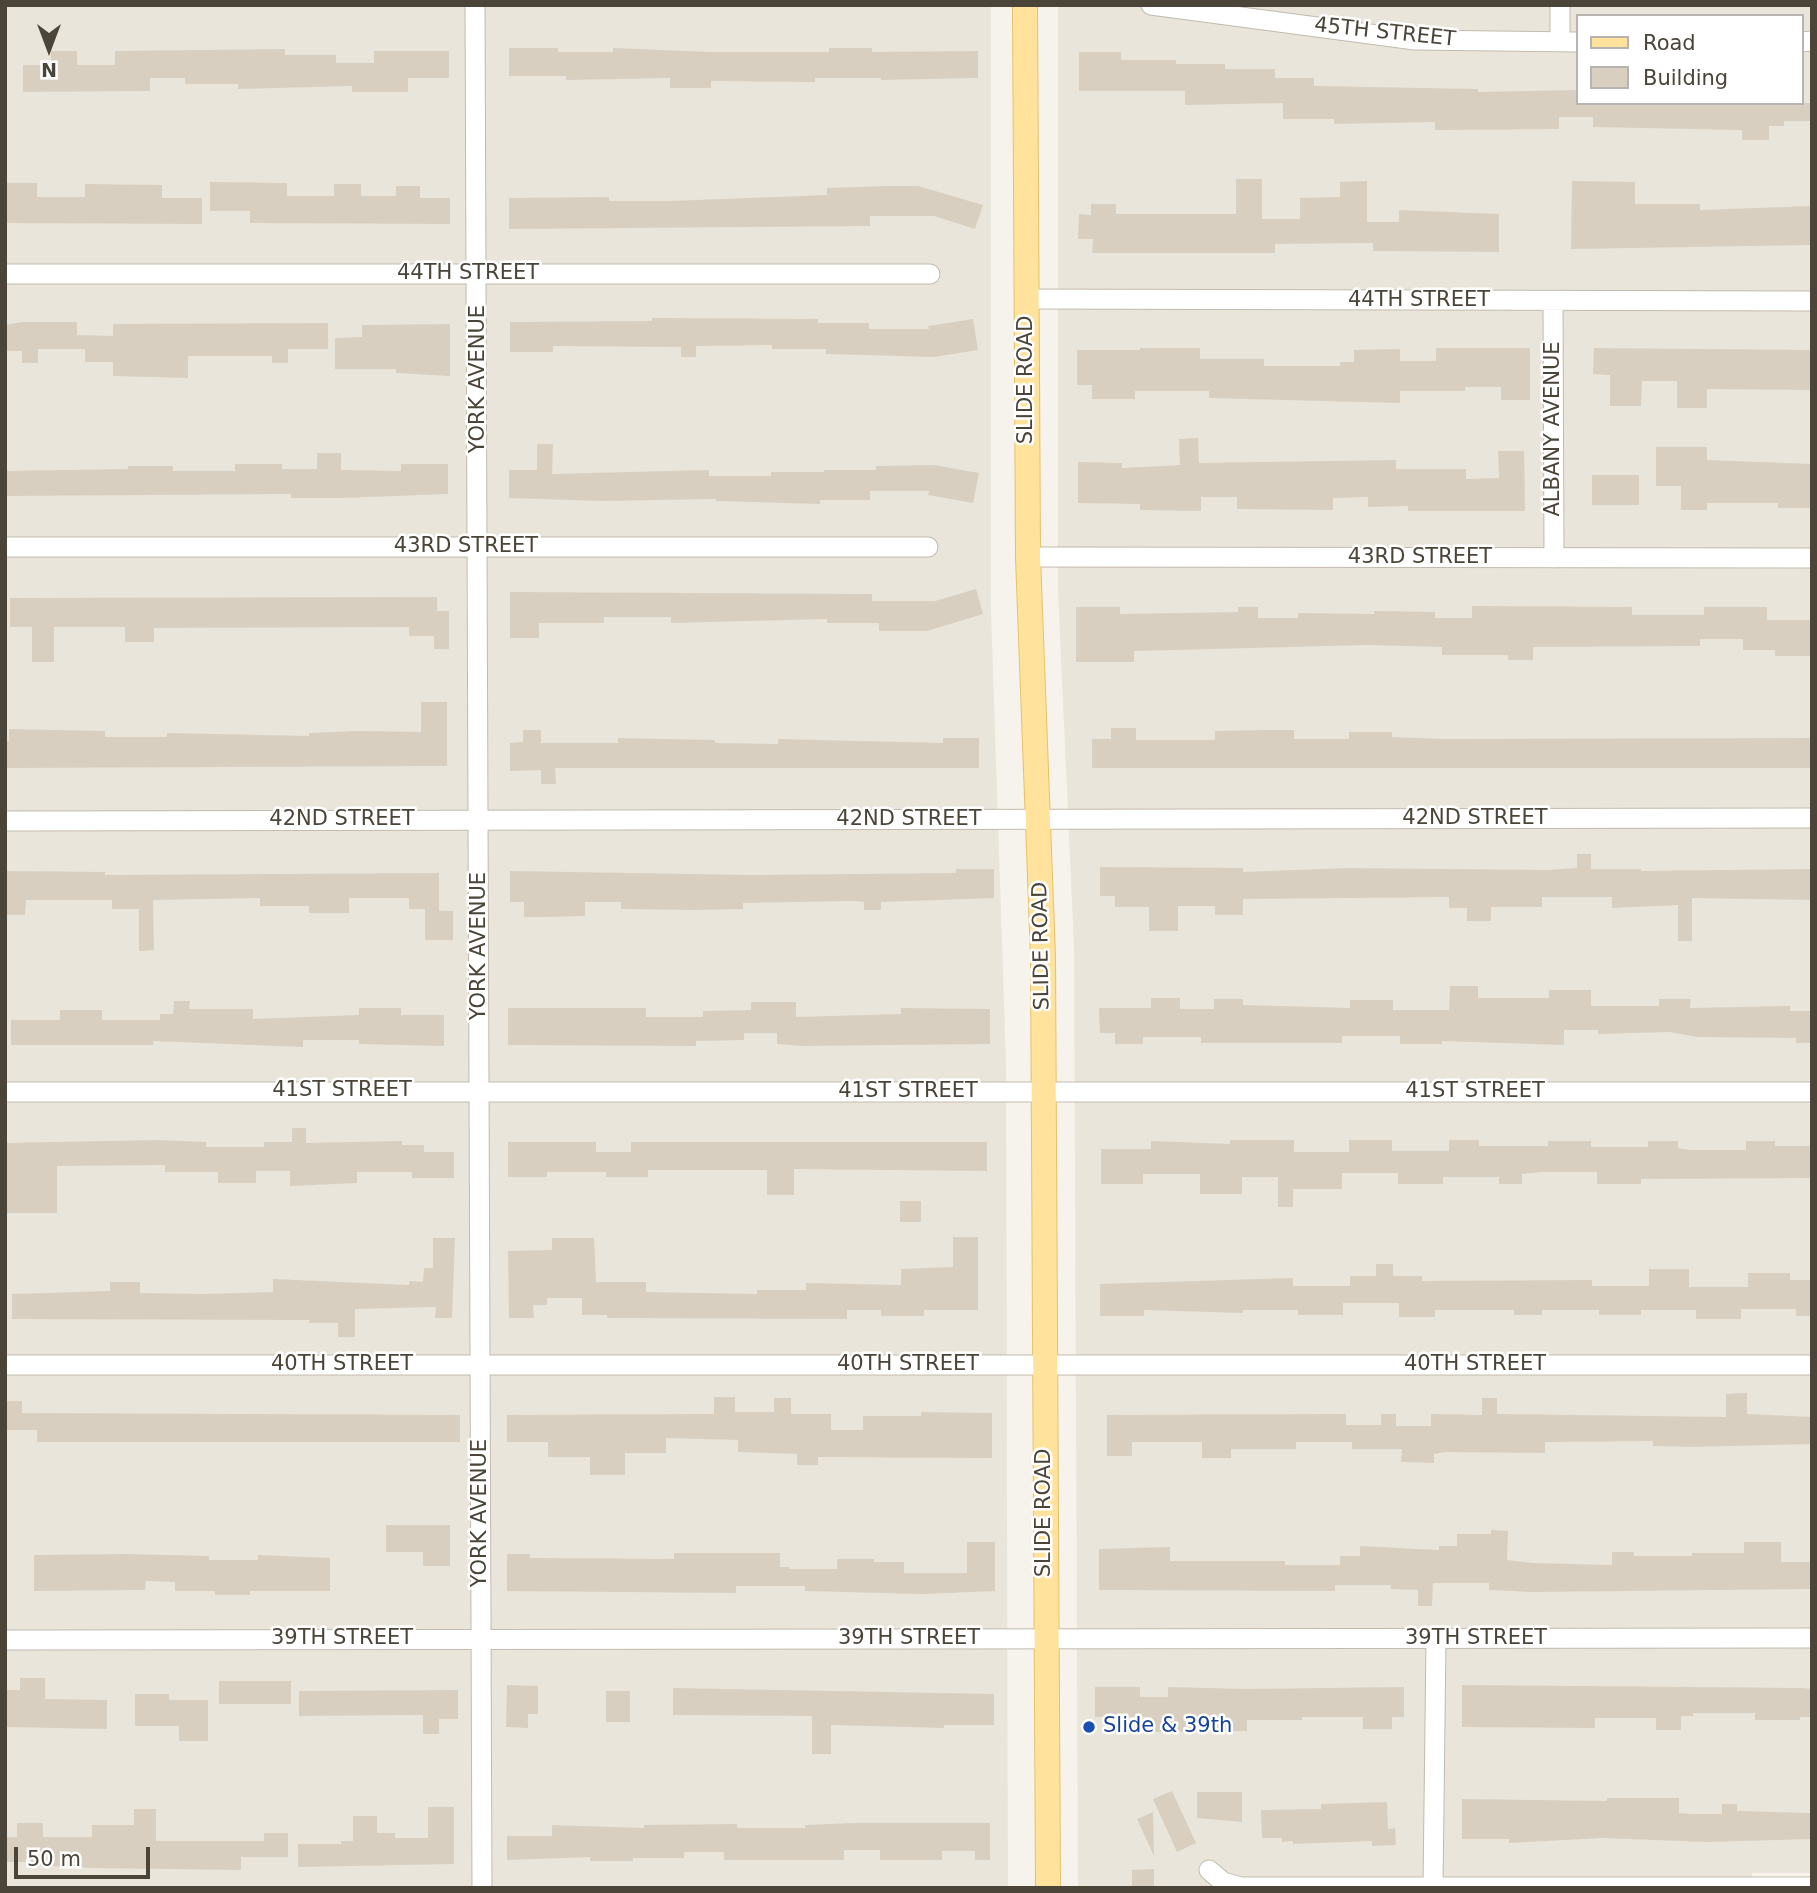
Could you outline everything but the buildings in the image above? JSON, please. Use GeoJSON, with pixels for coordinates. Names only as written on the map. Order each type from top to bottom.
{"type":"FeatureCollection","features":[{"type":"Feature","properties":{"kind":"main road","name":"SLIDE ROAD"},"geometry":{"type":"LineString","coordinates":[[1025,5],[1028,557],[1042,924],[1048,1888]]}},
{"type":"Feature","properties":{"kind":"street","name":"YORK AVENUE"},"geometry":{"type":"LineString","coordinates":[[475,5],[480,547],[482,1888]]}},
{"type":"Feature","properties":{"kind":"street","name":"45TH STREET"},"geometry":{"type":"LineString","coordinates":[[1152,5],[1415,40],[1569,42]]}},
{"type":"Feature","properties":{"kind":"street"},"geometry":{"type":"LineString","coordinates":[[1560,5],[1569,42]]}},
{"type":"Feature","properties":{"kind":"street","name":"44TH STREET"},"geometry":{"type":"LineString","coordinates":[[5,274],[930,274]]}},
{"type":"Feature","properties":{"kind":"street","name":"44TH STREET"},"geometry":{"type":"LineString","coordinates":[[1027,299],[1812,301]]}},
{"type":"Feature","properties":{"kind":"street","name":"ALBANY AVENUE"},"geometry":{"type":"LineString","coordinates":[[1553,301],[1554,558]]}},
{"type":"Feature","properties":{"kind":"street","name":"43RD STREET"},"geometry":{"type":"LineString","coordinates":[[5,547],[928,547]]}},
{"type":"Feature","properties":{"kind":"street","name":"43RD STREET"},"geometry":{"type":"LineString","coordinates":[[1028,557],[1812,558]]}},
{"type":"Feature","properties":{"kind":"street","name":"42ND STREET"},"geometry":{"type":"LineString","coordinates":[[5,821],[1812,818]]}},
{"type":"Feature","properties":{"kind":"street","name":"41ST STREET"},"geometry":{"type":"LineString","coordinates":[[5,1092],[1812,1092]]}},
{"type":"Feature","properties":{"kind":"street","name":"40TH STREET"},"geometry":{"type":"LineString","coordinates":[[5,1365],[1812,1365]]}},
{"type":"Feature","properties":{"kind":"street","name":"39TH STREET"},"geometry":{"type":"LineString","coordinates":[[5,1640],[1812,1638]]}},
{"type":"Feature","properties":{"kind":"street"},"geometry":{"type":"LineString","coordinates":[[1433,1887],[1436,1639]]}},
{"type":"Feature","properties":{"kind":"street"},"geometry":{"type":"LineString","coordinates":[[1209,1870],[1223,1882],[1241,1887],[1812,1887]]}},
{"type":"Feature","properties":{"kind":"shaded area"},"geometry":{"type":"Polygon","coordinates":[[[5,5],[991,5],[991,610],[1006,1063],[1008,1888],[5,1888],[5,5]]]}},
{"type":"Feature","properties":{"kind":"shaded area"},"geometry":{"type":"Polygon","coordinates":[[[1058,5],[1812,5],[1812,1873],[1752,1873],[1751,1888],[1078,1888],[1074,946],[1058,592],[1058,5]]]}},
{"type":"Feature","properties":{"kind":"place","name":"Slide & 39th"},"geometry":{"type":"Point","coordinates":[1089,1727]}}]}
